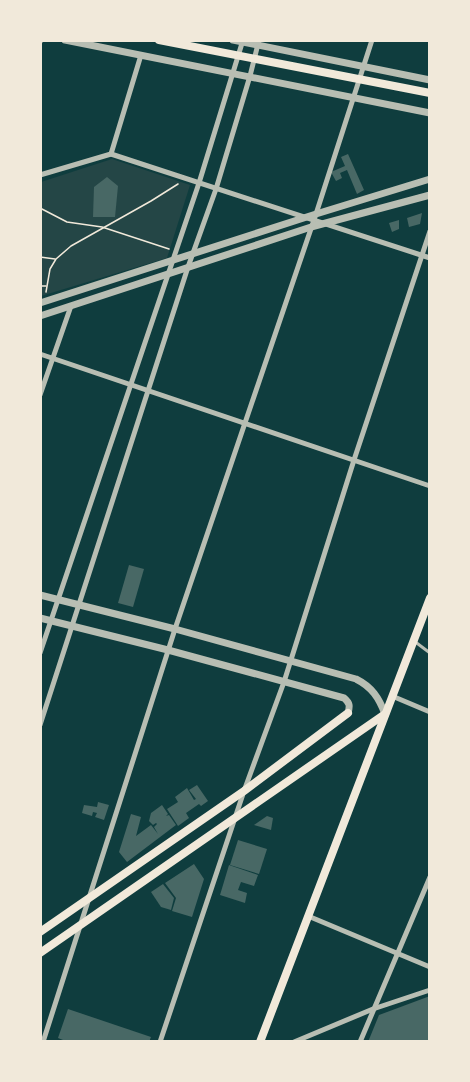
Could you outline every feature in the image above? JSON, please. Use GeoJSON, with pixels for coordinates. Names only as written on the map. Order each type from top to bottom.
{"type":"FeatureCollection","features":[{"type":"Feature","properties":{"kind":"main road"},"geometry":{"type":"LineString","coordinates":[[159,40],[429,93]]}},
{"type":"Feature","properties":{"kind":"main road"},"geometry":{"type":"LineString","coordinates":[[260,1041],[429,598]]}},
{"type":"Feature","properties":{"kind":"main road"},"geometry":{"type":"LineString","coordinates":[[40,932],[244,791],[348,713]]}},
{"type":"Feature","properties":{"kind":"main road"},"geometry":{"type":"LineString","coordinates":[[40,952],[385,714]]}},
{"type":"Feature","properties":{"kind":"street"},"geometry":{"type":"LineString","coordinates":[[65,40],[429,113]]}},
{"type":"Feature","properties":{"kind":"street"},"geometry":{"type":"LineString","coordinates":[[233,40],[258,43],[362,68],[429,80]]}},
{"type":"Feature","properties":{"kind":"street"},"geometry":{"type":"LineString","coordinates":[[43,1041],[91,897],[175,628],[355,98],[372,40]]}},
{"type":"Feature","properties":{"kind":"street"},"geometry":{"type":"LineString","coordinates":[[40,653],[199,183],[243,41]]}},
{"type":"Feature","properties":{"kind":"street"},"geometry":{"type":"LineString","coordinates":[[40,725],[188,267],[216,189],[255,60],[258,43]]}},
{"type":"Feature","properties":{"kind":"street"},"geometry":{"type":"LineString","coordinates":[[111,154],[141,55]]}},
{"type":"Feature","properties":{"kind":"street"},"geometry":{"type":"LineString","coordinates":[[40,175],[111,154],[429,258]]}},
{"type":"Feature","properties":{"kind":"street"},"geometry":{"type":"LineString","coordinates":[[40,316],[188,267],[429,179]]}},
{"type":"Feature","properties":{"kind":"street"},"geometry":{"type":"LineString","coordinates":[[325,223],[429,195]]}},
{"type":"Feature","properties":{"kind":"street"},"geometry":{"type":"LineString","coordinates":[[43,302],[306,217]]}},
{"type":"Feature","properties":{"kind":"street"},"geometry":{"type":"LineString","coordinates":[[160,1041],[234,819],[284,682],[429,231]]}},
{"type":"Feature","properties":{"kind":"street"},"geometry":{"type":"LineString","coordinates":[[40,395],[70,306]]}},
{"type":"Feature","properties":{"kind":"street"},"geometry":{"type":"LineString","coordinates":[[40,354],[429,486]]}},
{"type":"Feature","properties":{"kind":"street"},"geometry":{"type":"LineString","coordinates":[[40,595],[175,628],[356,679],[364,683],[377,696],[385,714]]}},
{"type":"Feature","properties":{"kind":"street"},"geometry":{"type":"LineString","coordinates":[[40,618],[344,698],[349,702],[348,713]]}},
{"type":"Feature","properties":{"kind":"street"},"geometry":{"type":"LineString","coordinates":[[392,696],[429,712]]}},
{"type":"Feature","properties":{"kind":"street"},"geometry":{"type":"LineString","coordinates":[[360,1041],[429,877]]}},
{"type":"Feature","properties":{"kind":"street"},"geometry":{"type":"LineString","coordinates":[[308,916],[429,968]]}},
{"type":"Feature","properties":{"kind":"street"},"geometry":{"type":"LineString","coordinates":[[294,1041],[429,990]]}},
{"type":"Feature","properties":{"kind":"lane"},"geometry":{"type":"LineString","coordinates":[[413,640],[429,653]]}},
{"type":"Feature","properties":{"kind":"path"},"geometry":{"type":"LineString","coordinates":[[43,302],[50,269],[56,259],[70,246],[186,179]]}},
{"type":"Feature","properties":{"kind":"path"},"geometry":{"type":"LineString","coordinates":[[40,208],[67,222],[102,227],[176,251]]}},
{"type":"Feature","properties":{"kind":"path"},"geometry":{"type":"LineString","coordinates":[[40,257],[56,259]]}},
{"type":"Feature","properties":{"kind":"path"},"geometry":{"type":"LineString","coordinates":[[40,286],[47,286]]}},
{"type":"Feature","properties":{"kind":"shaded area"},"geometry":{"type":"Polygon","coordinates":[[[112,159],[190,185],[167,258],[41,296],[41,182],[112,159]]]}},
{"type":"Feature","properties":{"kind":"building"},"geometry":{"type":"Polygon","coordinates":[[[348,154],[364,190],[357,194],[347,170],[340,173],[342,178],[336,181],[331,172],[345,166],[341,157],[348,154]]]}},
{"type":"Feature","properties":{"kind":"building"},"geometry":{"type":"Polygon","coordinates":[[[107,177],[118,186],[115,217],[93,217],[94,187],[107,177]]]}},
{"type":"Feature","properties":{"kind":"building"},"geometry":{"type":"Polygon","coordinates":[[[422,213],[420,224],[409,227],[407,218],[422,213]]]}},
{"type":"Feature","properties":{"kind":"building"},"geometry":{"type":"Polygon","coordinates":[[[399,220],[399,229],[392,232],[389,223],[399,220]]]}},
{"type":"Feature","properties":{"kind":"building"},"geometry":{"type":"Polygon","coordinates":[[[129,565],[144,569],[133,607],[118,603],[129,565]]]}},
{"type":"Feature","properties":{"kind":"building"},"geometry":{"type":"Polygon","coordinates":[[[197,785],[208,801],[186,813],[189,818],[178,826],[167,809],[178,802],[175,797],[187,788],[194,800],[196,799],[189,790],[197,785]]]}},
{"type":"Feature","properties":{"kind":"building"},"geometry":{"type":"Polygon","coordinates":[[[98,802],[109,805],[104,820],[95,817],[97,813],[93,812],[92,816],[82,813],[84,805],[97,807],[98,802]]]}},
{"type":"Feature","properties":{"kind":"building"},"geometry":{"type":"Polygon","coordinates":[[[162,805],[168,814],[166,816],[169,815],[176,825],[127,862],[119,852],[131,814],[141,817],[136,836],[151,825],[158,834],[154,827],[157,824],[153,825],[149,821],[151,813],[162,805]]]}},
{"type":"Feature","properties":{"kind":"building"},"geometry":{"type":"Polygon","coordinates":[[[267,816],[273,818],[271,830],[254,825],[267,816]]]}},
{"type":"Feature","properties":{"kind":"building"},"geometry":{"type":"Polygon","coordinates":[[[238,840],[267,849],[259,874],[230,865],[238,840]]]}},
{"type":"Feature","properties":{"kind":"building"},"geometry":{"type":"Polygon","coordinates":[[[194,864],[204,879],[192,917],[172,911],[176,898],[165,883],[194,864]]]}},
{"type":"Feature","properties":{"kind":"building"},"geometry":{"type":"Polygon","coordinates":[[[229,865],[258,875],[254,886],[241,882],[238,890],[247,893],[245,903],[220,895],[229,865]]]}},
{"type":"Feature","properties":{"kind":"building"},"geometry":{"type":"Polygon","coordinates":[[[163,884],[174,898],[171,910],[161,907],[151,892],[163,884]]]}},
{"type":"Feature","properties":{"kind":"building"},"geometry":{"type":"Polygon","coordinates":[[[430,996],[430,1042],[368,1042],[379,1015],[430,996]]]}},
{"type":"Feature","properties":{"kind":"building"},"geometry":{"type":"Polygon","coordinates":[[[68,1009],[151,1037],[149,1042],[68,1042],[58,1038],[68,1009]]]}}]}
